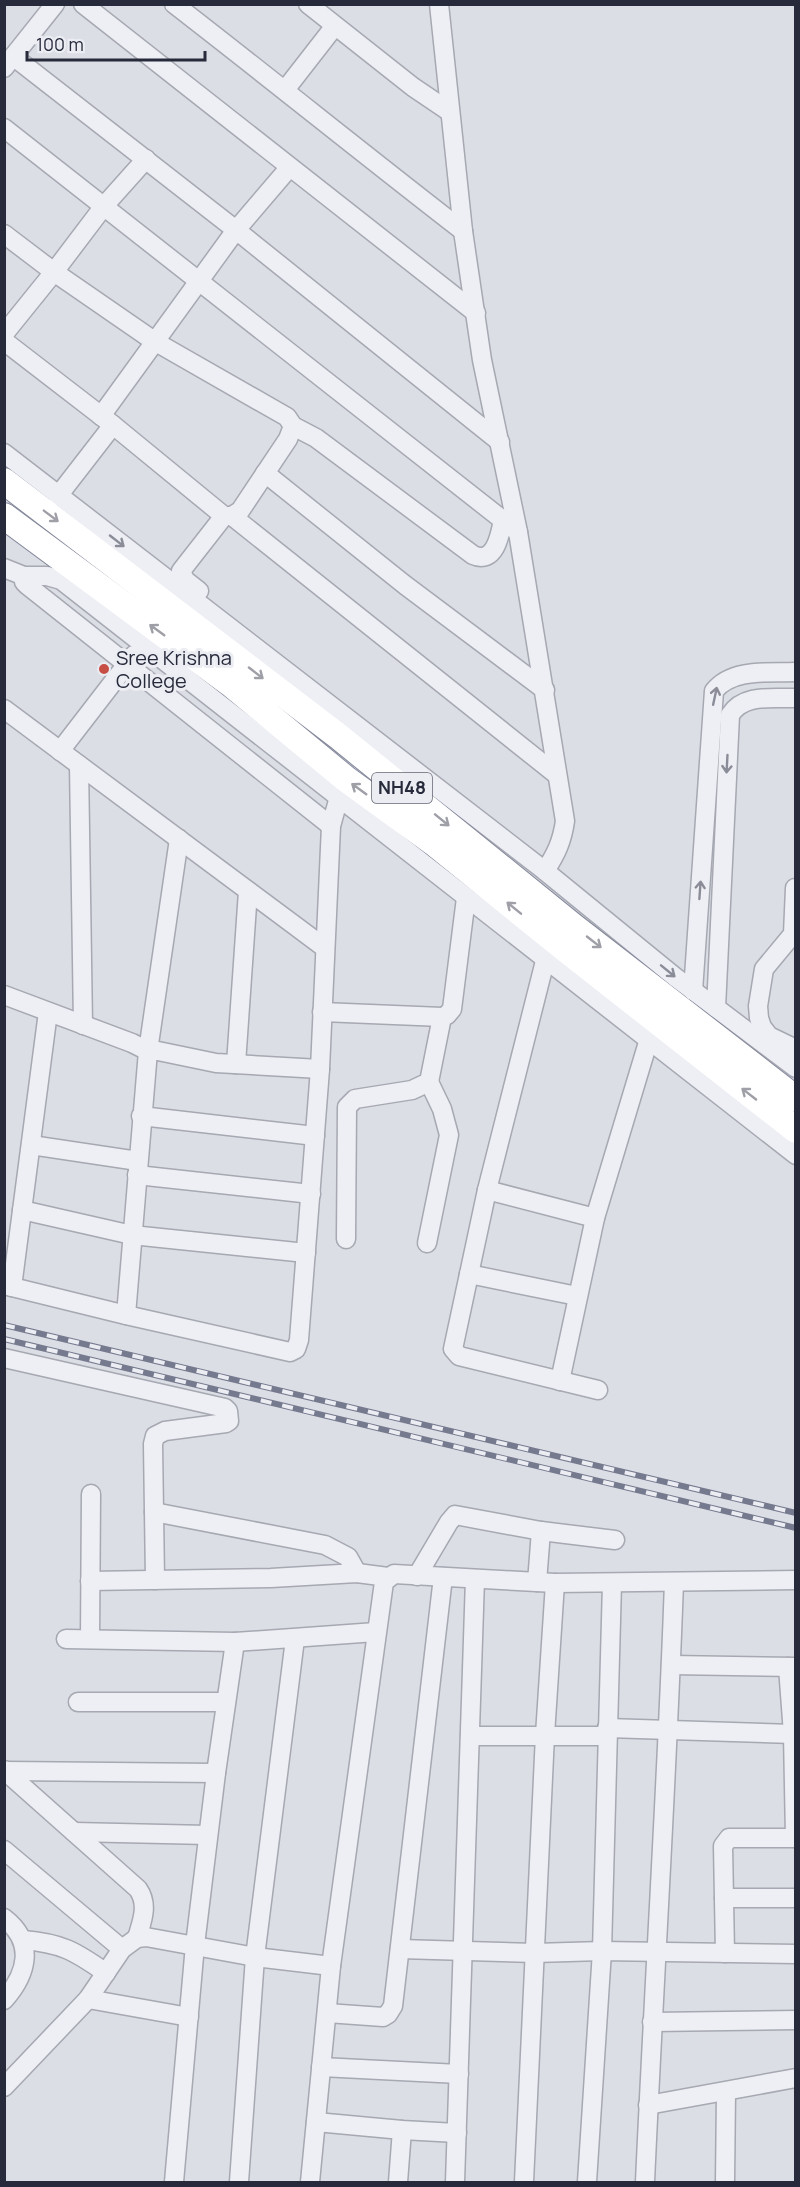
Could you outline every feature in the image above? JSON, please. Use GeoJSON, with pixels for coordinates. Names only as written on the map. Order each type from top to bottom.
{"type":"FeatureCollection","features":[{"type":"Feature","properties":{"kind":"highway","name":"NH48"},"geometry":{"type":"LineString","coordinates":[[4,481],[377,755],[574,927],[795,1099]]}},
{"type":"Feature","properties":{"kind":"highway","name":"NH48"},"geometry":{"type":"LineString","coordinates":[[4,516],[14,529],[231,684],[346,779],[434,843],[795,1130]]}},
{"type":"Feature","properties":{"kind":"street"},"geometry":{"type":"LineString","coordinates":[[55,4],[9,62],[146,159],[500,442]]}},
{"type":"Feature","properties":{"kind":"street"},"geometry":{"type":"LineString","coordinates":[[83,4],[476,313]]}},
{"type":"Feature","properties":{"kind":"street"},"geometry":{"type":"LineString","coordinates":[[174,4],[463,231]]}},
{"type":"Feature","properties":{"kind":"street"},"geometry":{"type":"LineString","coordinates":[[308,4],[334,27],[450,112]]}},
{"type":"Feature","properties":{"kind":"street"},"geometry":{"type":"LineString","coordinates":[[439,4],[463,231],[482,360],[518,532],[565,821],[558,852],[545,871]]}},
{"type":"Feature","properties":{"kind":"street"},"geometry":{"type":"LineString","coordinates":[[285,90],[334,27]]}},
{"type":"Feature","properties":{"kind":"street"},"geometry":{"type":"LineString","coordinates":[[4,128],[518,532]]}},
{"type":"Feature","properties":{"kind":"street"},"geometry":{"type":"LineString","coordinates":[[4,334],[54,273],[104,206],[146,159]]}},
{"type":"Feature","properties":{"kind":"street"},"geometry":{"type":"LineString","coordinates":[[58,495],[107,421],[154,341],[236,230],[289,168]]}},
{"type":"Feature","properties":{"kind":"street"},"geometry":{"type":"LineString","coordinates":[[4,234],[54,273],[154,341],[287,417],[293,426],[316,438],[473,555],[479,558],[491,553],[498,543],[503,520]]}},
{"type":"Feature","properties":{"kind":"street"},"geometry":{"type":"LineString","coordinates":[[4,341],[557,775]]}},
{"type":"Feature","properties":{"kind":"street"},"geometry":{"type":"LineString","coordinates":[[293,426],[288,439],[240,511],[228,516],[181,571],[185,580],[532,852]]}},
{"type":"Feature","properties":{"kind":"street"},"geometry":{"type":"LineString","coordinates":[[4,453],[377,755],[545,871],[693,991],[795,1068]]}},
{"type":"Feature","properties":{"kind":"street"},"geometry":{"type":"LineString","coordinates":[[265,473],[405,585],[544,690]]}},
{"type":"Feature","properties":{"kind":"street"},"geometry":{"type":"LineString","coordinates":[[10,574],[47,576],[61,580],[795,1155]]}},
{"type":"Feature","properties":{"kind":"street"},"geometry":{"type":"LineString","coordinates":[[10,574],[24,582],[331,826]]}},
{"type":"Feature","properties":{"kind":"street"},"geometry":{"type":"LineString","coordinates":[[60,751],[142,645]]}},
{"type":"Feature","properties":{"kind":"street"},"geometry":{"type":"LineString","coordinates":[[693,991],[714,691],[729,678],[742,675],[795,672]]}},
{"type":"Feature","properties":{"kind":"street"},"geometry":{"type":"LineString","coordinates":[[716,1008],[730,715],[736,705],[744,701],[795,698]]}},
{"type":"Feature","properties":{"kind":"street"},"geometry":{"type":"LineString","coordinates":[[4,709],[325,948]]}},
{"type":"Feature","properties":{"kind":"street"},"geometry":{"type":"LineString","coordinates":[[79,765],[83,1025]]}},
{"type":"Feature","properties":{"kind":"street"},"geometry":{"type":"LineString","coordinates":[[48,1012],[22,1210],[8,1286],[290,1352],[296,1350],[299,1340],[320,1069],[331,826],[339,797]]}},
{"type":"Feature","properties":{"kind":"street"},"geometry":{"type":"LineString","coordinates":[[126,1315],[148,1051],[179,839]]}},
{"type":"Feature","properties":{"kind":"street"},"geometry":{"type":"LineString","coordinates":[[795,888],[793,934],[764,969],[758,1006],[762,1027],[769,1036],[795,1049]]}},
{"type":"Feature","properties":{"kind":"street"},"geometry":{"type":"LineString","coordinates":[[236,1064],[248,891]]}},
{"type":"Feature","properties":{"kind":"street"},"geometry":{"type":"LineString","coordinates":[[322,1012],[442,1017],[447,1015],[452,1009],[466,898]]}},
{"type":"Feature","properties":{"kind":"street"},"geometry":{"type":"LineString","coordinates":[[545,961],[487,1191],[453,1344],[455,1353],[459,1356],[598,1390]]}},
{"type":"Feature","properties":{"kind":"street"},"geometry":{"type":"LineString","coordinates":[[4,995],[148,1051],[216,1063],[320,1069]]}},
{"type":"Feature","properties":{"kind":"street"},"geometry":{"type":"LineString","coordinates":[[427,1243],[449,1135],[442,1109],[429,1082],[442,1017]]}},
{"type":"Feature","properties":{"kind":"street"},"geometry":{"type":"LineString","coordinates":[[560,1381],[595,1218],[649,1040]]}},
{"type":"Feature","properties":{"kind":"street"},"geometry":{"type":"LineString","coordinates":[[346,1239],[347,1107],[355,1099],[412,1090],[429,1082]]}},
{"type":"Feature","properties":{"kind":"street"},"geometry":{"type":"LineString","coordinates":[[141,1116],[315,1136]]}},
{"type":"Feature","properties":{"kind":"street"},"geometry":{"type":"LineString","coordinates":[[31,1145],[137,1168],[311,1194]]}},
{"type":"Feature","properties":{"kind":"street"},"geometry":{"type":"LineString","coordinates":[[487,1191],[595,1218]]}},
{"type":"Feature","properties":{"kind":"street"},"geometry":{"type":"LineString","coordinates":[[22,1210],[132,1235],[306,1253]]}},
{"type":"Feature","properties":{"kind":"street"},"geometry":{"type":"LineString","coordinates":[[469,1275],[577,1296]]}},
{"type":"Feature","properties":{"kind":"street"},"geometry":{"type":"LineString","coordinates":[[4,1358],[225,1408],[228,1411],[229,1420],[226,1423],[165,1431],[155,1436],[153,1444],[154,1580]]}},
{"type":"Feature","properties":{"kind":"street"},"geometry":{"type":"LineString","coordinates":[[90,1639],[91,1494]]}},
{"type":"Feature","properties":{"kind":"street"},"geometry":{"type":"LineString","coordinates":[[154,1512],[326,1545],[348,1557],[357,1573]]}},
{"type":"Feature","properties":{"kind":"street"},"geometry":{"type":"LineString","coordinates":[[417,1576],[455,1515],[541,1531],[615,1540]]}},
{"type":"Feature","properties":{"kind":"street"},"geometry":{"type":"LineString","coordinates":[[524,2182],[545,1735],[546,1583],[541,1531]]}},
{"type":"Feature","properties":{"kind":"street"},"geometry":{"type":"LineString","coordinates":[[90,1581],[271,1578],[357,1573],[388,1577]]}},
{"type":"Feature","properties":{"kind":"street"},"geometry":{"type":"LineString","coordinates":[[310,2182],[331,1965],[376,1632],[384,1582],[388,1577],[394,1574],[546,1583],[795,1580]]}},
{"type":"Feature","properties":{"kind":"street"},"geometry":{"type":"LineString","coordinates":[[327,2013],[383,2017],[393,2006],[442,1577]]}},
{"type":"Feature","properties":{"kind":"street"},"geometry":{"type":"LineString","coordinates":[[455,2182],[475,1579]]}},
{"type":"Feature","properties":{"kind":"street"},"geometry":{"type":"LineString","coordinates":[[645,2182],[655,1952],[669,1730],[674,1582]]}},
{"type":"Feature","properties":{"kind":"street"},"geometry":{"type":"LineString","coordinates":[[587,2182],[602,1951],[612,1583]]}},
{"type":"Feature","properties":{"kind":"street"},"geometry":{"type":"LineString","coordinates":[[66,1639],[235,1642],[376,1632]]}},
{"type":"Feature","properties":{"kind":"street"},"geometry":{"type":"LineString","coordinates":[[239,2182],[255,1957],[295,1639]]}},
{"type":"Feature","properties":{"kind":"street"},"geometry":{"type":"LineString","coordinates":[[174,2182],[195,1945],[235,1642]]}},
{"type":"Feature","properties":{"kind":"street"},"geometry":{"type":"LineString","coordinates":[[671,1665],[792,1667],[795,1838],[729,1838],[726,1840],[723,1846],[725,1953]]}},
{"type":"Feature","properties":{"kind":"street"},"geometry":{"type":"LineString","coordinates":[[78,1701],[226,1702]]}},
{"type":"Feature","properties":{"kind":"street"},"geometry":{"type":"LineString","coordinates":[[470,1736],[669,1730],[793,1734]]}},
{"type":"Feature","properties":{"kind":"street"},"geometry":{"type":"LineString","coordinates":[[5,1771],[216,1773]]}},
{"type":"Feature","properties":{"kind":"street"},"geometry":{"type":"LineString","coordinates":[[5,1771],[143,1896],[144,1915],[137,1938]]}},
{"type":"Feature","properties":{"kind":"street"},"geometry":{"type":"LineString","coordinates":[[74,1832],[208,1835]]}},
{"type":"Feature","properties":{"kind":"street"},"geometry":{"type":"LineString","coordinates":[[4,1850],[122,1949]]}},
{"type":"Feature","properties":{"kind":"street"},"geometry":{"type":"LineString","coordinates":[[724,1898],[795,1898]]}},
{"type":"Feature","properties":{"kind":"street"},"geometry":{"type":"LineString","coordinates":[[4,1918],[17,1929],[23,1940],[26,1955],[22,1974],[4,2000]]}},
{"type":"Feature","properties":{"kind":"street"},"geometry":{"type":"LineString","coordinates":[[4,2087],[88,1999],[122,1949],[137,1938],[146,1937],[255,1957],[331,1965]]}},
{"type":"Feature","properties":{"kind":"street"},"geometry":{"type":"LineString","coordinates":[[23,1940],[49,1942],[76,1952],[105,1973]]}},
{"type":"Feature","properties":{"kind":"street"},"geometry":{"type":"LineString","coordinates":[[400,1949],[535,1953],[602,1951],[795,1954]]}},
{"type":"Feature","properties":{"kind":"street"},"geometry":{"type":"LineString","coordinates":[[88,1999],[189,2017]]}},
{"type":"Feature","properties":{"kind":"street"},"geometry":{"type":"LineString","coordinates":[[652,2022],[795,2020]]}},
{"type":"Feature","properties":{"kind":"street"},"geometry":{"type":"LineString","coordinates":[[321,2067],[459,2074]]}},
{"type":"Feature","properties":{"kind":"street"},"geometry":{"type":"LineString","coordinates":[[648,2105],[795,2078]]}},
{"type":"Feature","properties":{"kind":"street"},"geometry":{"type":"LineString","coordinates":[[725,2182],[726,2092]]}},
{"type":"Feature","properties":{"kind":"street"},"geometry":{"type":"LineString","coordinates":[[316,2122],[457,2133]]}},
{"type":"Feature","properties":{"kind":"street"},"geometry":{"type":"LineString","coordinates":[[398,2182],[402,2130]]}},
{"type":"Feature","properties":{"kind":"railway"},"geometry":{"type":"LineString","coordinates":[[4,1325],[796,1513]]}},
{"type":"Feature","properties":{"kind":"railway"},"geometry":{"type":"LineString","coordinates":[[4,1339],[796,1528]]}},
{"type":"Feature","properties":{"kind":"place","name":"Sree Krishna College"},"geometry":{"type":"Point","coordinates":[104,669]}}]}
